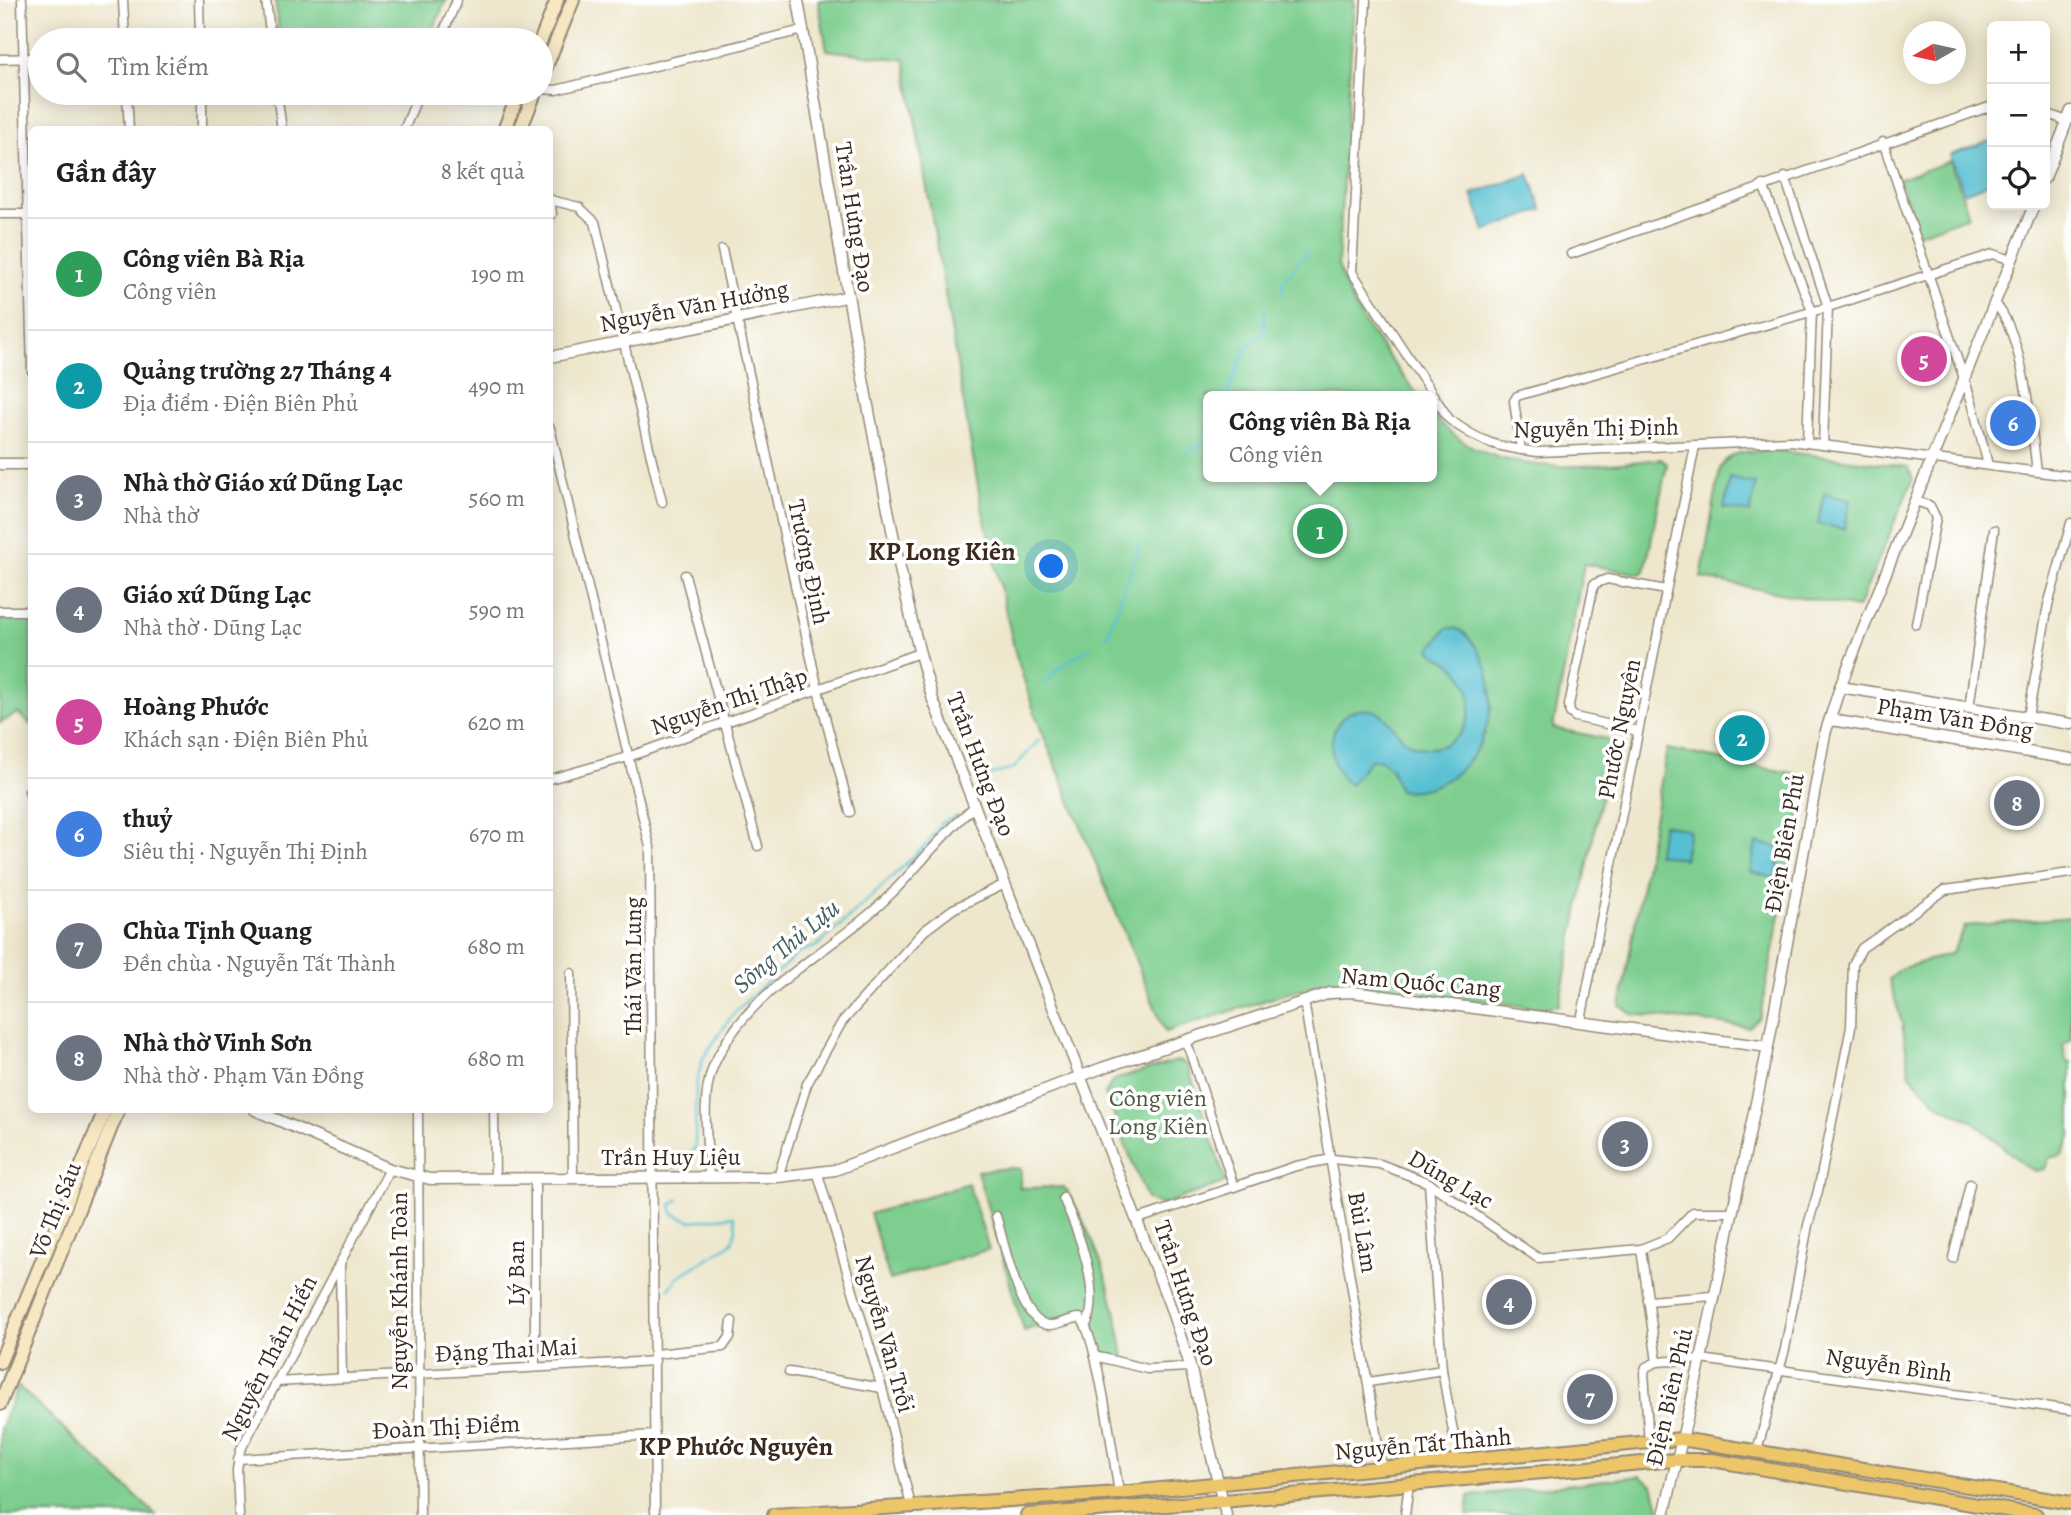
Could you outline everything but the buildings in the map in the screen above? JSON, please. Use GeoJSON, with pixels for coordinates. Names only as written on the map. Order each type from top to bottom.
{"type":"FeatureCollection","features":[{"type":"Feature","properties":{"kind":"main road"},"geometry":{"type":"LineString","coordinates":[[546,28],[557,0]]}},
{"type":"Feature","properties":{"kind":"main road"},"geometry":{"type":"LineString","coordinates":[[553,49],[573,0]]}},
{"type":"Feature","properties":{"kind":"main road"},"geometry":{"type":"LineString","coordinates":[[506,126],[514,105]]}},
{"type":"Feature","properties":{"kind":"main road"},"geometry":{"type":"LineString","coordinates":[[522,126],[530,105]]}},
{"type":"Feature","properties":{"kind":"main road","name":"Võ Thị Sáu"},"geometry":{"type":"LineString","coordinates":[[0,1362],[104,1113]]}},
{"type":"Feature","properties":{"kind":"main road","name":"Võ Thị Sáu"},"geometry":{"type":"LineString","coordinates":[[0,1404],[117,1113]]}},
{"type":"Feature","properties":{"kind":"main road","name":"Nguyễn Tất Thành"},"geometry":{"type":"LineString","coordinates":[[774,1515],[1119,1493],[1681,1439],[2071,1503]]}},
{"type":"Feature","properties":{"kind":"main road","name":"Nguyễn Tất Thành"},"geometry":{"type":"LineString","coordinates":[[1027,1515],[1223,1501],[1675,1460],[1712,1460],[1960,1510],[2036,1515]]}},
{"type":"Feature","properties":{"kind":"street"},"geometry":{"type":"LineString","coordinates":[[22,0],[28,170]]}},
{"type":"Feature","properties":{"kind":"street"},"geometry":{"type":"LineString","coordinates":[[123,0],[124,28]]}},
{"type":"Feature","properties":{"kind":"street"},"geometry":{"type":"LineString","coordinates":[[199,0],[200,28]]}},
{"type":"Feature","properties":{"kind":"street"},"geometry":{"type":"LineString","coordinates":[[266,0],[270,28]]}},
{"type":"Feature","properties":{"kind":"street"},"geometry":{"type":"LineString","coordinates":[[445,28],[457,0]]}},
{"type":"Feature","properties":{"kind":"street","name":"Trần Hưng Đạo"},"geometry":{"type":"LineString","coordinates":[[797,0],[846,297],[902,585],[919,653],[1005,884],[1138,1219],[1190,1367],[1226,1515]]}},
{"type":"Feature","properties":{"kind":"street","name":"Nguyễn Thị Định"},"geometry":{"type":"LineString","coordinates":[[1366,0],[1352,272],[1431,391]]}},
{"type":"Feature","properties":{"kind":"street"},"geometry":{"type":"LineString","coordinates":[[553,90],[803,30]]}},
{"type":"Feature","properties":{"kind":"street"},"geometry":{"type":"LineString","coordinates":[[0,59],[28,59]]}},
{"type":"Feature","properties":{"kind":"street"},"geometry":{"type":"LineString","coordinates":[[128,105],[129,126]]}},
{"type":"Feature","properties":{"kind":"street"},"geometry":{"type":"LineString","coordinates":[[202,105],[202,126]]}},
{"type":"Feature","properties":{"kind":"street"},"geometry":{"type":"LineString","coordinates":[[279,105],[281,126]]}},
{"type":"Feature","properties":{"kind":"street"},"geometry":{"type":"LineString","coordinates":[[406,126],[414,105]]}},
{"type":"Feature","properties":{"kind":"street"},"geometry":{"type":"LineString","coordinates":[[1572,254],[1883,142],[1987,108]]}},
{"type":"Feature","properties":{"kind":"street"},"geometry":{"type":"LineString","coordinates":[[2050,114],[2069,116],[2050,165]]}},
{"type":"Feature","properties":{"kind":"street"},"geometry":{"type":"LineString","coordinates":[[1883,142],[1930,273],[1988,465]]}},
{"type":"Feature","properties":{"kind":"street"},"geometry":{"type":"LineString","coordinates":[[1785,177],[1828,307],[1823,444]]}},
{"type":"Feature","properties":{"kind":"street"},"geometry":{"type":"LineString","coordinates":[[1763,185],[1812,311],[1807,443]]}},
{"type":"Feature","properties":{"kind":"street"},"geometry":{"type":"LineString","coordinates":[[553,201],[579,207],[595,222],[662,502]]}},
{"type":"Feature","properties":{"kind":"street","name":"Điện Biên Phủ"},"geometry":{"type":"LineString","coordinates":[[1664,1515],[1701,1359],[1768,1047],[1825,734],[1832,720],[1840,687],[2032,210]]}},
{"type":"Feature","properties":{"kind":"street"},"geometry":{"type":"LineString","coordinates":[[0,214],[28,214]]}},
{"type":"Feature","properties":{"kind":"street","name":"Trương Định"},"geometry":{"type":"LineString","coordinates":[[723,250],[818,690],[850,812]]}},
{"type":"Feature","properties":{"kind":"street"},"geometry":{"type":"LineString","coordinates":[[1521,450],[1514,401],[1517,397],[1828,307],[1993,254],[2012,260]]}},
{"type":"Feature","properties":{"kind":"street","name":"Nguyễn Văn Hưởng"},"geometry":{"type":"LineString","coordinates":[[553,355],[846,297]]}},
{"type":"Feature","properties":{"kind":"street"},"geometry":{"type":"LineString","coordinates":[[1994,302],[2004,312],[2014,338],[2038,471]]}},
{"type":"Feature","properties":{"kind":"street","name":"Nguyễn Thị Định"},"geometry":{"type":"LineString","coordinates":[[1437,401],[1449,419],[1467,433],[1497,448],[1589,451],[1748,442],[1807,443],[2071,476]]}},
{"type":"Feature","properties":{"kind":"street","name":"Thái Văn Lung"},"geometry":{"type":"LineString","coordinates":[[553,441],[646,823],[652,865],[655,1515]]}},
{"type":"Feature","properties":{"kind":"street","name":"Phước Nguyên"},"geometry":{"type":"LineString","coordinates":[[1581,1020],[1695,446]]}},
{"type":"Feature","properties":{"kind":"street"},"geometry":{"type":"LineString","coordinates":[[0,464],[28,464]]}},
{"type":"Feature","properties":{"kind":"street"},"geometry":{"type":"LineString","coordinates":[[1916,500],[1930,506],[1936,518],[1916,624]]}},
{"type":"Feature","properties":{"kind":"street"},"geometry":{"type":"LineString","coordinates":[[2028,717],[2048,605],[2071,523]]}},
{"type":"Feature","properties":{"kind":"street"},"geometry":{"type":"LineString","coordinates":[[1969,708],[1994,530]]}},
{"type":"Feature","properties":{"kind":"street"},"geometry":{"type":"LineString","coordinates":[[685,575],[758,846]]}},
{"type":"Feature","properties":{"kind":"street"},"geometry":{"type":"LineString","coordinates":[[1638,732],[1575,717],[1570,713],[1569,705],[1594,584],[1607,579],[1666,590]]}},
{"type":"Feature","properties":{"kind":"street"},"geometry":{"type":"LineString","coordinates":[[0,611],[28,611]]}},
{"type":"Feature","properties":{"kind":"street","name":"Nguyễn Thị Thập"},"geometry":{"type":"LineString","coordinates":[[553,778],[628,757],[919,653]]}},
{"type":"Feature","properties":{"kind":"street","name":"Phạm Văn Đồng"},"geometry":{"type":"LineString","coordinates":[[1840,687],[2070,722]]}},
{"type":"Feature","properties":{"kind":"street","name":"Phạm Văn Đồng"},"geometry":{"type":"LineString","coordinates":[[1832,720],[2071,759]]}},
{"type":"Feature","properties":{"kind":"street"},"geometry":{"type":"LineString","coordinates":[[709,1178],[708,1097],[712,1070],[729,1038],[742,1021],[794,971],[890,895],[947,829],[975,806]]}},
{"type":"Feature","properties":{"kind":"street"},"geometry":{"type":"LineString","coordinates":[[1757,1451],[1779,1370],[1849,1039],[1852,973],[1856,956],[1862,948],[1945,890],[2071,873]]}},
{"type":"Feature","properties":{"kind":"street"},"geometry":{"type":"LineString","coordinates":[[778,1177],[807,1084],[842,1022],[924,931],[953,909],[1005,884]]}},
{"type":"Feature","properties":{"kind":"street"},"geometry":{"type":"LineString","coordinates":[[571,973],[573,1178]]}},
{"type":"Feature","properties":{"kind":"street","name":"Nam Quốc Cang"},"geometry":{"type":"LineString","coordinates":[[1082,1076],[1304,1001],[1330,993],[1353,992],[1581,1020],[1768,1047]]}},
{"type":"Feature","properties":{"kind":"street","name":"Bùi Lâm"},"geometry":{"type":"LineString","coordinates":[[1304,1001],[1382,1469]]}},
{"type":"Feature","properties":{"kind":"street"},"geometry":{"type":"LineString","coordinates":[[1186,1040],[1234,1186]]}},
{"type":"Feature","properties":{"kind":"street","name":"Trần Huy Liệu"},"geometry":{"type":"LineString","coordinates":[[263,1113],[390,1169],[418,1178],[778,1177],[818,1174],[940,1132],[1082,1076]]}},
{"type":"Feature","properties":{"kind":"street","name":"Nguyễn Khánh Toàn"},"geometry":{"type":"LineString","coordinates":[[418,1113],[420,1515]]}},
{"type":"Feature","properties":{"kind":"street"},"geometry":{"type":"LineString","coordinates":[[494,1113],[495,1178]]}},
{"type":"Feature","properties":{"kind":"street","name":"Dũng Lạc"},"geometry":{"type":"LineString","coordinates":[[1138,1219],[1296,1166],[1332,1159],[1380,1164],[1429,1183],[1538,1258],[1641,1249],[1668,1238],[1693,1212],[1731,1212]]}},
{"type":"Feature","properties":{"kind":"street","name":"Nguyễn Thần Hiến"},"geometry":{"type":"LineString","coordinates":[[239,1515],[239,1459],[276,1382],[390,1169]]}},
{"type":"Feature","properties":{"kind":"street","name":"Nguyễn Văn Trỗi"},"geometry":{"type":"LineString","coordinates":[[818,1174],[882,1388],[911,1506]]}},
{"type":"Feature","properties":{"kind":"street","name":"Lý Ban"},"geometry":{"type":"LineString","coordinates":[[535,1179],[535,1367]]}},
{"type":"Feature","properties":{"kind":"street"},"geometry":{"type":"LineString","coordinates":[[1429,1183],[1442,1370],[1454,1437]]}},
{"type":"Feature","properties":{"kind":"street"},"geometry":{"type":"LineString","coordinates":[[1953,1258],[1970,1184]]}},
{"type":"Feature","properties":{"kind":"street"},"geometry":{"type":"LineString","coordinates":[[1063,1198],[1079,1231],[1084,1255],[1092,1308],[1086,1325]]}},
{"type":"Feature","properties":{"kind":"street"},"geometry":{"type":"LineString","coordinates":[[996,1216],[1023,1302],[1031,1317],[1051,1325],[1080,1318],[1086,1325],[1095,1356],[1119,1493]]}},
{"type":"Feature","properties":{"kind":"street"},"geometry":{"type":"LineString","coordinates":[[1641,1249],[1657,1362],[1646,1367],[1644,1373],[1649,1443]]}},
{"type":"Feature","properties":{"kind":"street","name":"Nguyễn Thần Hiến"},"geometry":{"type":"LineString","coordinates":[[340,1263],[342,1377]]}},
{"type":"Feature","properties":{"kind":"street"},"geometry":{"type":"LineString","coordinates":[[1648,1301],[1713,1296]]}},
{"type":"Feature","properties":{"kind":"street","name":"Đặng Thai Mai"},"geometry":{"type":"LineString","coordinates":[[276,1382],[654,1358],[723,1347],[730,1337],[732,1321]]}},
{"type":"Feature","properties":{"kind":"street"},"geometry":{"type":"LineString","coordinates":[[1095,1356],[1147,1369],[1190,1367]]}},
{"type":"Feature","properties":{"kind":"street","name":"Nguyễn Bình"},"geometry":{"type":"LineString","coordinates":[[1657,1362],[1701,1359],[2071,1410]]}},
{"type":"Feature","properties":{"kind":"street"},"geometry":{"type":"LineString","coordinates":[[1369,1382],[1442,1370]]}},
{"type":"Feature","properties":{"kind":"street"},"geometry":{"type":"LineString","coordinates":[[789,1373],[882,1388]]}},
{"type":"Feature","properties":{"kind":"street","name":"Đoàn Thị Điểm"},"geometry":{"type":"LineString","coordinates":[[239,1459],[655,1435]]}},
{"type":"Feature","properties":{"kind":"street"},"geometry":{"type":"LineString","coordinates":[[1405,1515],[1409,1484]]}},
{"type":"Feature","properties":{"kind":"green space"},"geometry":{"type":"Polygon","coordinates":[[[275,0],[446,0],[434,28],[278,28],[275,0]]]}},
{"type":"Feature","properties":{"kind":"green space"},"geometry":{"type":"Polygon","coordinates":[[[818,0],[1354,0],[1338,265],[1361,318],[1415,391],[1203,391],[1203,482],[1437,482],[1437,418],[1454,435],[1479,450],[1508,460],[1569,466],[1661,459],[1667,464],[1645,571],[1640,574],[1584,564],[1553,728],[1607,739],[1612,745],[1559,1005],[1540,1008],[1320,983],[1165,1032],[1036,717],[1015,652],[980,498],[905,60],[827,50],[818,0]]]}},
{"type":"Feature","properties":{"kind":"green space"},"geometry":{"type":"Polygon","coordinates":[[[1950,161],[1969,216],[1918,234],[1899,179],[1950,161]]]}},
{"type":"Feature","properties":{"kind":"green space"},"geometry":{"type":"Polygon","coordinates":[[[1771,450],[1908,467],[1913,479],[1858,608],[1701,578],[1720,469],[1729,457],[1735,454],[1771,450]]]}},
{"type":"Feature","properties":{"kind":"green space"},"geometry":{"type":"Polygon","coordinates":[[[0,619],[28,619],[28,722],[18,713],[0,723],[0,619]]]}},
{"type":"Feature","properties":{"kind":"green space"},"geometry":{"type":"Polygon","coordinates":[[[1667,749],[1807,776],[1760,1017],[1749,1027],[1632,1014],[1620,1006],[1667,749]]]}},
{"type":"Feature","properties":{"kind":"green space"},"geometry":{"type":"Polygon","coordinates":[[[2071,917],[2071,1040],[2063,1045],[2066,1061],[2071,1063],[2071,1137],[2062,1155],[2049,1158],[2045,1169],[2035,1171],[2025,1166],[1974,1122],[1939,1105],[1910,1075],[1902,1023],[1889,979],[1900,969],[1952,953],[1965,926],[2071,917]]]}},
{"type":"Feature","properties":{"kind":"green space","name":"Công viên Long Kiên"},"geometry":{"type":"Polygon","coordinates":[[[1177,1061],[1187,1064],[1226,1182],[1162,1205],[1147,1199],[1105,1093],[1113,1080],[1177,1061]]]}},
{"type":"Feature","properties":{"kind":"green space"},"geometry":{"type":"Polygon","coordinates":[[[1021,1169],[1020,1188],[1064,1187],[1086,1226],[1103,1269],[1116,1313],[1124,1358],[1097,1351],[1088,1309],[1024,1331],[977,1171],[1021,1169]]]}},
{"type":"Feature","properties":{"kind":"green space"},"geometry":{"type":"Polygon","coordinates":[[[968,1183],[989,1249],[890,1280],[870,1214],[968,1183]]]}},
{"type":"Feature","properties":{"kind":"green space"},"geometry":{"type":"Polygon","coordinates":[[[18,1386],[156,1515],[0,1515],[0,1429],[18,1386]]]}},
{"type":"Feature","properties":{"kind":"green space"},"geometry":{"type":"Polygon","coordinates":[[[1640,1476],[1653,1485],[1659,1507],[1658,1515],[1467,1515],[1469,1496],[1640,1476]]]}},
{"type":"Feature","properties":{"kind":"water"},"geometry":{"type":"Polygon","coordinates":[[[1987,142],[1987,184],[1964,193],[1950,155],[1987,142]]]}},
{"type":"Feature","properties":{"kind":"water"},"geometry":{"type":"Polygon","coordinates":[[[1529,174],[1542,210],[1485,231],[1472,194],[1529,174]]]}},
{"type":"Feature","properties":{"kind":"water"},"geometry":{"type":"Polygon","coordinates":[[[1730,478],[1756,484],[1750,513],[1724,508],[1730,478]]]}},
{"type":"Feature","properties":{"kind":"water"},"geometry":{"type":"Polygon","coordinates":[[[1824,494],[1850,500],[1844,529],[1818,524],[1824,494]]]}},
{"type":"Feature","properties":{"kind":"water"},"geometry":{"type":"Polygon","coordinates":[[[1447,628],[1460,630],[1467,635],[1487,670],[1491,695],[1488,720],[1480,743],[1466,764],[1447,779],[1425,789],[1399,790],[1391,768],[1379,759],[1369,761],[1350,785],[1340,775],[1332,750],[1337,725],[1345,716],[1356,711],[1377,712],[1408,743],[1420,747],[1441,746],[1455,738],[1462,730],[1470,711],[1465,680],[1459,671],[1430,649],[1447,628]]]}},
{"type":"Feature","properties":{"kind":"water"},"geometry":{"type":"Polygon","coordinates":[[[1663,824],[1689,830],[1684,859],[1657,854],[1663,824]]]}},
{"type":"Feature","properties":{"kind":"water"},"geometry":{"type":"Polygon","coordinates":[[[1756,843],[1782,848],[1776,878],[1750,872],[1756,843]]]}},
{"type":"Feature","properties":{"kind":"waterway","name":"Sông Thủ Lựu"},"geometry":{"type":"LineString","coordinates":[[1283,294],[1282,282],[1307,252]]}},
{"type":"Feature","properties":{"kind":"waterway","name":"Sông Thủ Lựu"},"geometry":{"type":"LineString","coordinates":[[1228,391],[1247,347],[1264,331],[1265,308]]}},
{"type":"Feature","properties":{"kind":"waterway","name":"Sông Thủ Lựu"},"geometry":{"type":"LineString","coordinates":[[1186,453],[1203,444]]}},
{"type":"Feature","properties":{"kind":"waterway","name":"Sông Thủ Lựu"},"geometry":{"type":"LineString","coordinates":[[1107,637],[1140,545]]}},
{"type":"Feature","properties":{"kind":"waterway","name":"Sông Thủ Lựu"},"geometry":{"type":"LineString","coordinates":[[1044,685],[1060,667],[1091,647]]}},
{"type":"Feature","properties":{"kind":"waterway","name":"Sông Thủ Lựu"},"geometry":{"type":"LineString","coordinates":[[979,778],[1013,769],[1039,740]]}},
{"type":"Feature","properties":{"kind":"waterway","name":"Sông Thủ Lựu"},"geometry":{"type":"LineString","coordinates":[[674,1169],[695,1149],[696,1085],[703,1058],[734,1013],[799,952],[817,946],[846,920],[927,844],[941,823],[957,816]]}},
{"type":"Feature","properties":{"kind":"waterway","name":"Sông Thủ Lựu"},"geometry":{"type":"LineString","coordinates":[[669,1289],[678,1277],[732,1243],[736,1228],[734,1216],[692,1221],[673,1214],[671,1205],[679,1199]]}},
{"type":"Feature","properties":{"kind":"place","name":"Hoàng Phước"},"geometry":{"type":"Point","coordinates":[1924,359]}},
{"type":"Feature","properties":{"kind":"place","name":"thuỷ"},"geometry":{"type":"Point","coordinates":[2013,423]}},
{"type":"Feature","properties":{"kind":"place","name":"Công viên Bà Rịa"},"geometry":{"type":"Point","coordinates":[1320,531]}},
{"type":"Feature","properties":{"kind":"place","name":"Quảng trường 27 Tháng 4"},"geometry":{"type":"Point","coordinates":[1742,738]}},
{"type":"Feature","properties":{"kind":"place","name":"Nhà thờ Vinh Sơn"},"geometry":{"type":"Point","coordinates":[2017,803]}},
{"type":"Feature","properties":{"kind":"place","name":"Nhà thờ Giáo xứ Dũng Lạc"},"geometry":{"type":"Point","coordinates":[1625,1144]}},
{"type":"Feature","properties":{"kind":"place","name":"Giáo xứ Dũng Lạc"},"geometry":{"type":"Point","coordinates":[1509,1302]}},
{"type":"Feature","properties":{"kind":"place","name":"Chùa Tịnh Quang"},"geometry":{"type":"Point","coordinates":[1590,1397]}},
{"type":"Feature","properties":{"kind":"district","name":"KP Long Kiên"},"geometry":{"type":"Point","coordinates":[942,551]}},
{"type":"Feature","properties":{"kind":"district","name":"KP Phước Nguyên"},"geometry":{"type":"Point","coordinates":[736,1446]}}]}
